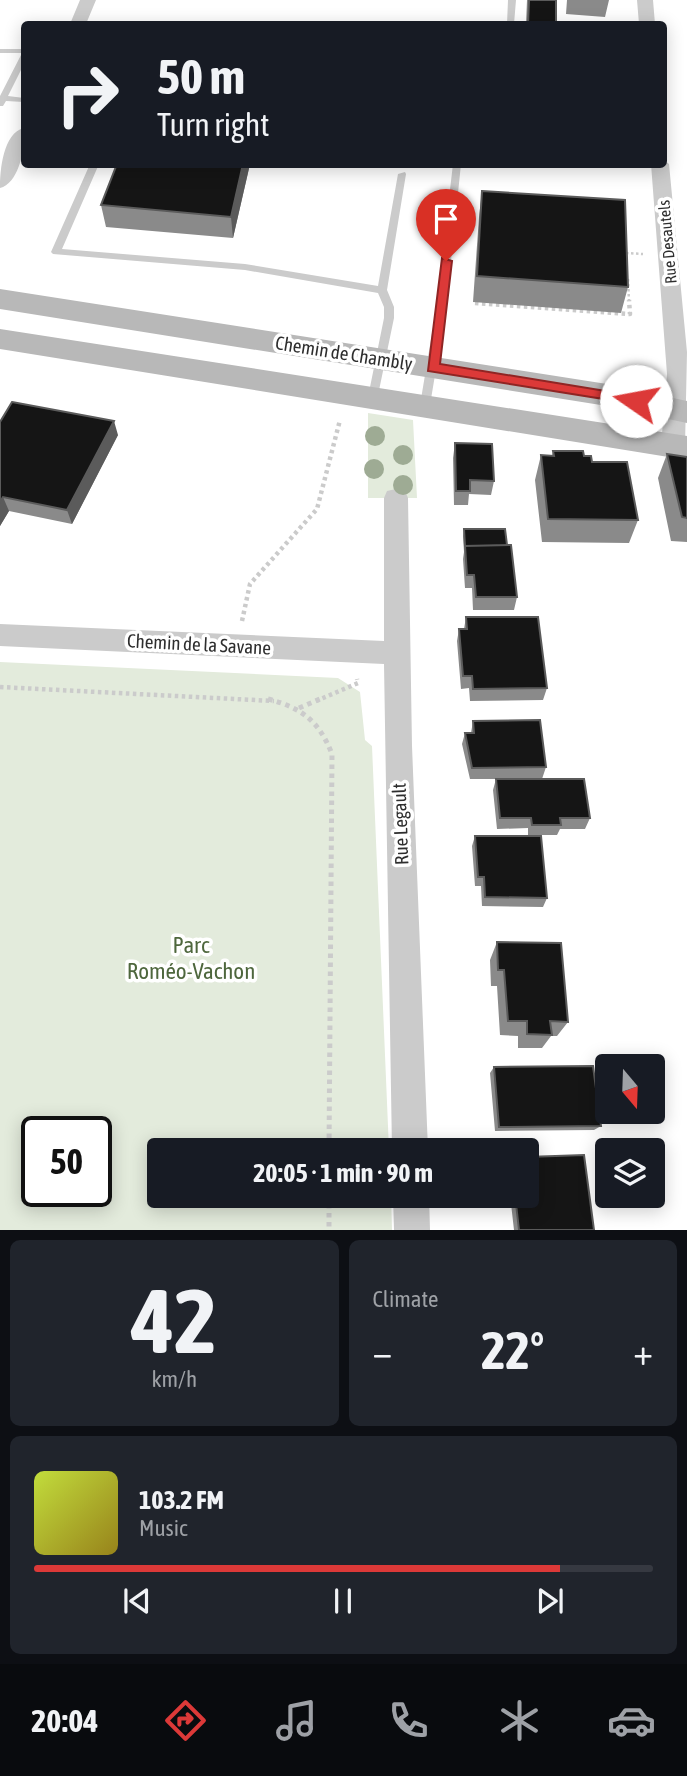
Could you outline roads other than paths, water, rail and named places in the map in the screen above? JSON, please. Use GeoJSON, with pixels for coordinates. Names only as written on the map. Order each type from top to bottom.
{"type":"FeatureCollection","features":[{"type":"Feature","properties":{"kind":"main road","name":"Chemin de Chambly"},"geometry":{"type":"LineString","coordinates":[[0,299],[607,395],[681,411]]}},
{"type":"Feature","properties":{"kind":"main road","name":"Chemin de Chambly"},"geometry":{"type":"LineString","coordinates":[[0,339],[680,447]]}},
{"type":"Feature","properties":{"kind":"street"},"geometry":{"type":"LineString","coordinates":[[79,21],[88,0]]}},
{"type":"Feature","properties":{"kind":"street"},"geometry":{"type":"LineString","coordinates":[[645,0],[647,21]]}},
{"type":"Feature","properties":{"kind":"street"},"geometry":{"type":"LineString","coordinates":[[2,176],[21,139]]}},
{"type":"Feature","properties":{"kind":"street","name":"Rue Desautels"},"geometry":{"type":"LineString","coordinates":[[660,168],[681,411],[680,447]]}},
{"type":"Feature","properties":{"kind":"street","name":"Rue Legault"},"geometry":{"type":"LineString","coordinates":[[396,498],[410,1138]]}},
{"type":"Feature","properties":{"kind":"street","name":"Chemin de la Savane"},"geometry":{"type":"LineString","coordinates":[[0,635],[398,653]]}},
{"type":"Feature","properties":{"kind":"street"},"geometry":{"type":"LineString","coordinates":[[411,1208],[412,1230]]}},
{"type":"Feature","properties":{"kind":"lane"},"geometry":{"type":"LineString","coordinates":[[511,21],[512,0]]}},
{"type":"Feature","properties":{"kind":"lane"},"geometry":{"type":"LineString","coordinates":[[0,51],[21,51]]}},
{"type":"Feature","properties":{"kind":"lane"},"geometry":{"type":"LineString","coordinates":[[1,101],[21,63]]}},
{"type":"Feature","properties":{"kind":"lane"},"geometry":{"type":"LineString","coordinates":[[1,101],[21,100]]}},
{"type":"Feature","properties":{"kind":"lane"},"geometry":{"type":"LineString","coordinates":[[93,168],[56,252],[245,267],[382,290]]}},
{"type":"Feature","properties":{"kind":"lane"},"geometry":{"type":"LineString","coordinates":[[425,405],[433,367],[457,168]]}},
{"type":"Feature","properties":{"kind":"lane"},"geometry":{"type":"LineString","coordinates":[[361,395],[382,359],[389,307],[382,290],[402,174]]}},
{"type":"Feature","properties":{"kind":"park label","name":"Parc Roméo-Vachon"},"geometry":{"type":"Point","coordinates":[191,958]}}]}
